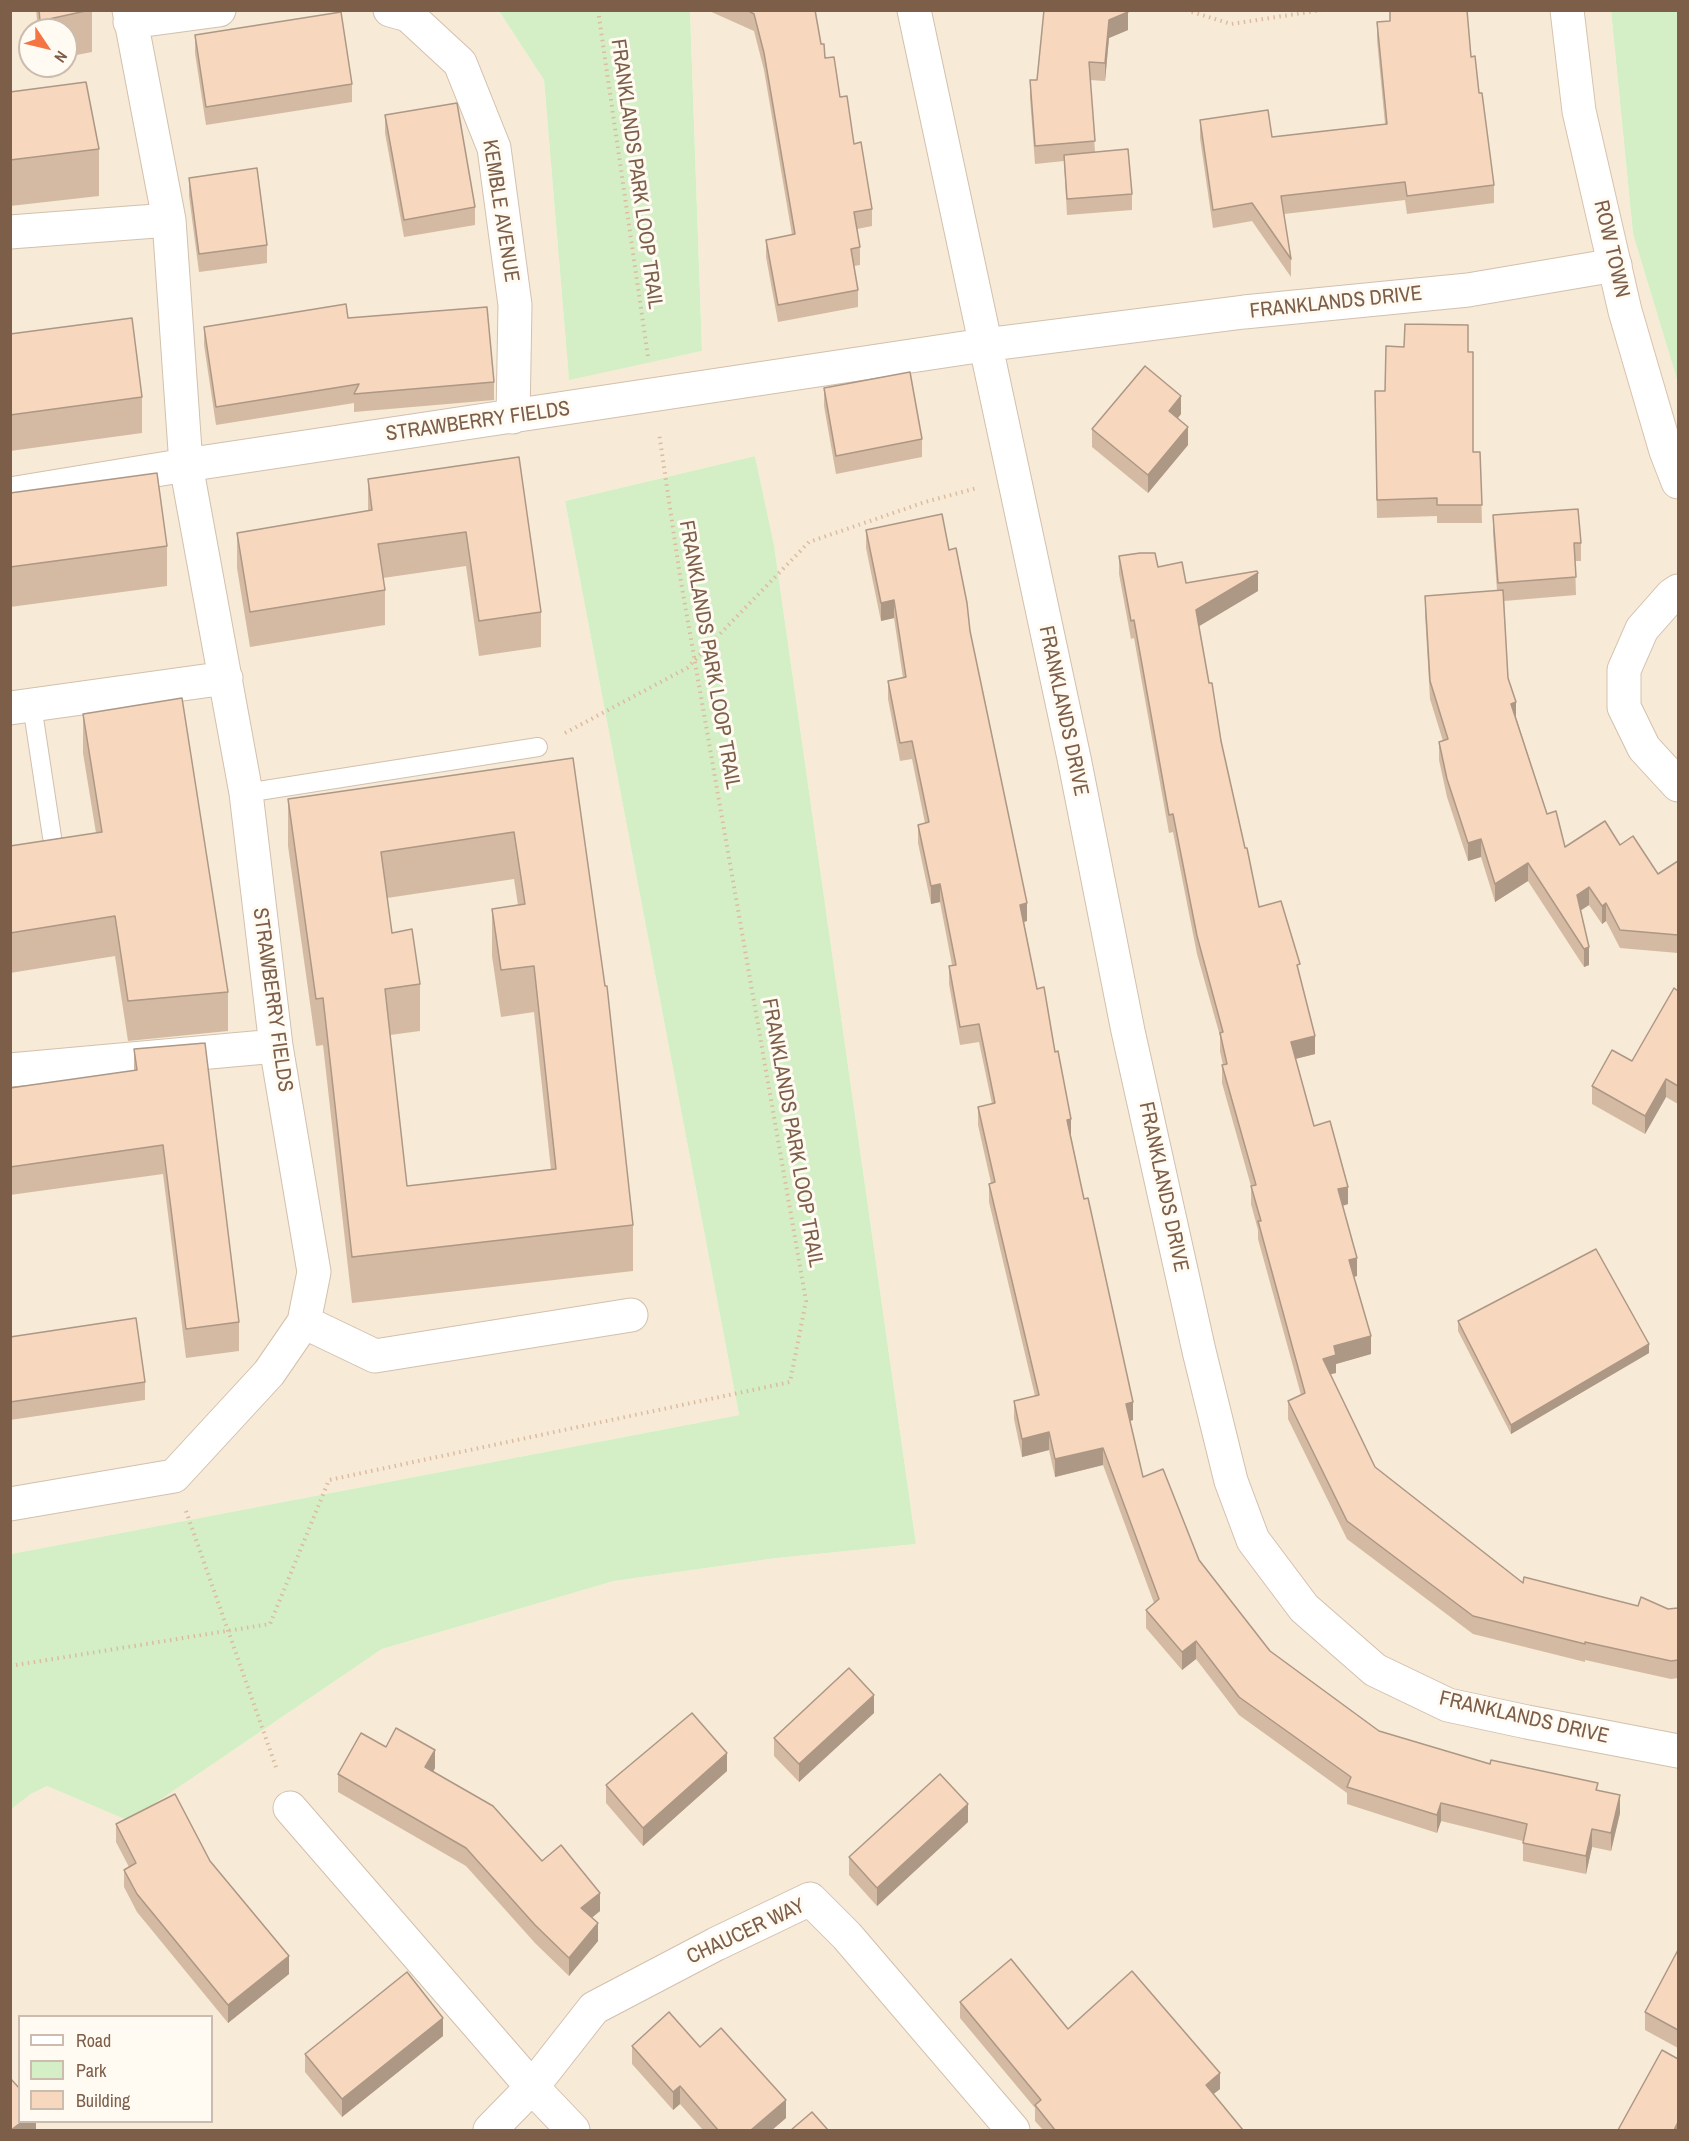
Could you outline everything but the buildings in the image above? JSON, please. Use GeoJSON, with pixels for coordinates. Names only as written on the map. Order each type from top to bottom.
{"type":"FeatureCollection","features":[{"type":"Feature","properties":{"kind":"street"},"geometry":{"type":"LineString","coordinates":[[10,494],[186,465],[169,220],[130,16],[219,10]]}},
{"type":"Feature","properties":{"kind":"street","name":"KEMBLE AVENUE"},"geometry":{"type":"LineString","coordinates":[[390,10],[408,15],[460,63],[494,148],[514,305],[513,417]]}},
{"type":"Feature","properties":{"kind":"street","name":"FRANKLANDS DRIVE"},"geometry":{"type":"LineString","coordinates":[[914,10],[1012,478],[1074,758],[1128,1031],[1199,1351],[1231,1480],[1253,1540],[1304,1608],[1375,1670],[1448,1705],[1678,1751]]}},
{"type":"Feature","properties":{"kind":"street","name":"ROW TOWN"},"geometry":{"type":"LineString","coordinates":[[1567,10],[1579,111],[1615,265],[1660,429],[1678,482]]}},
{"type":"Feature","properties":{"kind":"street"},"geometry":{"type":"LineString","coordinates":[[10,232],[169,220]]}},
{"type":"Feature","properties":{"kind":"street","name":"FRANKLANDS DRIVE"},"geometry":{"type":"LineString","coordinates":[[984,345],[1244,312],[1468,290],[1615,265]]}},
{"type":"Feature","properties":{"kind":"street","name":"STRAWBERRY FIELDS"},"geometry":{"type":"LineString","coordinates":[[174,1476],[269,1373],[304,1322],[314,1272],[276,1046],[246,793],[186,465],[984,345]]}},
{"type":"Feature","properties":{"kind":"street"},"geometry":{"type":"LineString","coordinates":[[1678,591],[1642,629],[1624,670],[1624,707],[1644,748],[1678,785]]}},
{"type":"Feature","properties":{"kind":"street"},"geometry":{"type":"LineString","coordinates":[[22,706],[226,678]]}},
{"type":"Feature","properties":{"kind":"street"},"geometry":{"type":"LineString","coordinates":[[10,1070],[276,1046]]}},
{"type":"Feature","properties":{"kind":"street"},"geometry":{"type":"LineString","coordinates":[[304,1322],[375,1356],[631,1315]]}},
{"type":"Feature","properties":{"kind":"street"},"geometry":{"type":"LineString","coordinates":[[10,1504],[174,1476]]}},
{"type":"Feature","properties":{"kind":"street"},"geometry":{"type":"LineString","coordinates":[[290,1808],[532,2087],[573,2130]]}},
{"type":"Feature","properties":{"kind":"street","name":"CHAUCER WAY"},"geometry":{"type":"LineString","coordinates":[[490,2130],[532,2087],[594,2008],[716,1944],[810,1899],[847,1936],[1013,2130]]}},
{"type":"Feature","properties":{"kind":"lane"},"geometry":{"type":"LineString","coordinates":[[22,706],[52,837]]}},
{"type":"Feature","properties":{"kind":"lane"},"geometry":{"type":"LineString","coordinates":[[246,793],[538,747]]}},
{"type":"Feature","properties":{"kind":"path","name":"FRANKLANDS PARK LOOP TRAIL"},"geometry":{"type":"LineString","coordinates":[[10,1666],[270,1624],[329,1480],[790,1382],[806,1301],[694,660],[653,396],[598,10]]}},
{"type":"Feature","properties":{"kind":"path"},"geometry":{"type":"LineString","coordinates":[[1186,10],[1231,24],[1322,10]]}},
{"type":"Feature","properties":{"kind":"path"},"geometry":{"type":"LineString","coordinates":[[538,747],[687,668],[809,542],[925,502],[1012,478]]}},
{"type":"Feature","properties":{"kind":"path"},"geometry":{"type":"LineString","coordinates":[[174,1476],[290,1808]]}},
{"type":"Feature","properties":{"kind":"shaded area"},"geometry":{"type":"Polygon","coordinates":[[[11,11],[499,11],[544,80],[569,379],[702,351],[690,11],[1611,11],[1633,234],[1678,383],[1678,2130],[11,2130],[10,1809],[31,1794],[47,1786],[129,1821],[382,1649],[614,1581],[777,1558],[916,1544],[774,545],[755,456],[565,501],[739,1415],[11,1554],[11,11]]]}},
{"type":"Feature","properties":{"kind":"green space"},"geometry":{"type":"Polygon","coordinates":[[[499,11],[690,11],[702,351],[569,380],[544,80],[499,11]]]}},
{"type":"Feature","properties":{"kind":"green space"},"geometry":{"type":"Polygon","coordinates":[[[1611,11],[1678,11],[1678,383],[1633,234],[1611,11]]]}},
{"type":"Feature","properties":{"kind":"green space"},"geometry":{"type":"Polygon","coordinates":[[[755,456],[774,545],[916,1544],[777,1558],[614,1581],[382,1649],[129,1821],[47,1786],[31,1794],[11,1809],[11,1554],[739,1415],[565,501],[755,456]]]}}]}
